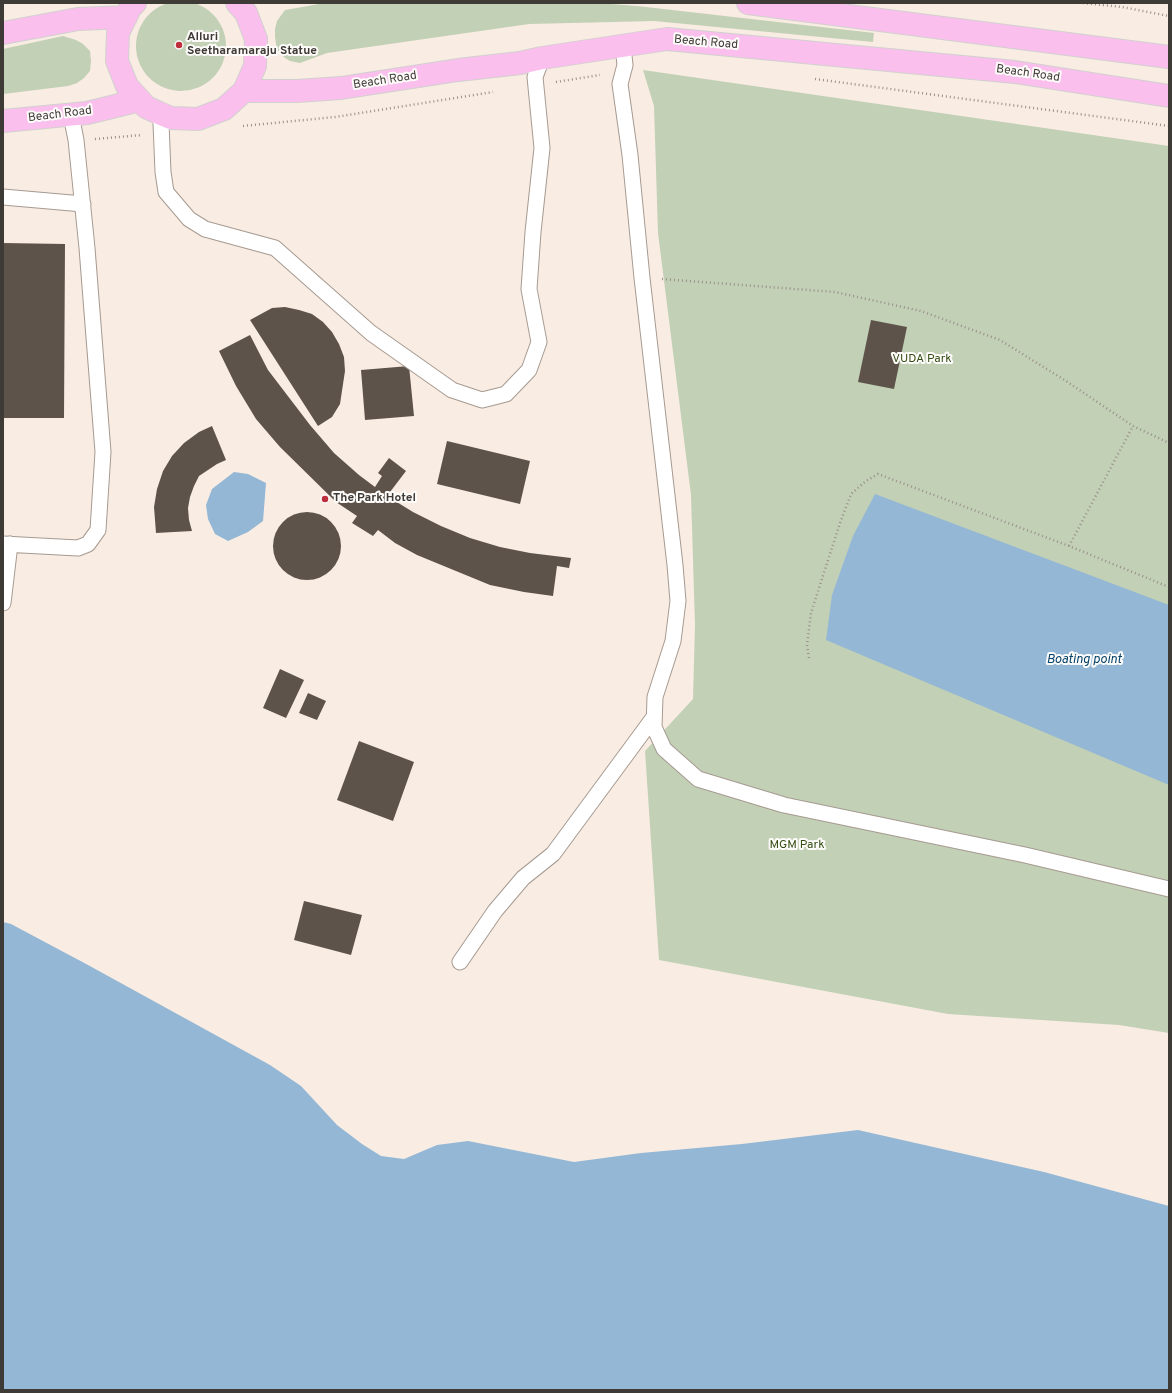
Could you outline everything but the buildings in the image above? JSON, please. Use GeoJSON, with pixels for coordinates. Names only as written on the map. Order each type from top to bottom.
{"type":"FeatureCollection","features":[{"type":"Feature","properties":{"kind":"main road"},"geometry":{"type":"LineString","coordinates":[[131,10],[118,33],[117,61],[127,86],[161,123],[171,118],[198,119],[224,110],[244,91],[255,66],[256,39],[246,13],[237,3]]}},
{"type":"Feature","properties":{"kind":"main road"},"geometry":{"type":"LineString","coordinates":[[748,3],[1169,57]]}},
{"type":"Feature","properties":{"kind":"main road"},"geometry":{"type":"LineString","coordinates":[[3,33],[131,10]]}},
{"type":"Feature","properties":{"kind":"main road","name":"Beach Road"},"geometry":{"type":"LineString","coordinates":[[244,91],[290,91],[341,88],[458,70],[520,64],[542,58],[624,56],[667,39],[1016,72],[1169,96]]}},
{"type":"Feature","properties":{"kind":"main road","name":"Beach Road"},"geometry":{"type":"LineString","coordinates":[[3,121],[87,113],[140,100]]}},
{"type":"Feature","properties":{"kind":"lane"},"geometry":{"type":"LineString","coordinates":[[624,56],[620,84],[630,155],[642,278],[678,601],[673,641],[655,697],[654,727],[664,749],[698,779],[784,805],[1025,855],[1169,889]]}},
{"type":"Feature","properties":{"kind":"lane"},"geometry":{"type":"LineString","coordinates":[[161,123],[163,172],[166,192],[189,219],[205,229],[275,248],[371,333],[452,390],[482,400],[506,394],[529,370],[539,342],[528,289],[542,148],[535,77],[542,58]]}},
{"type":"Feature","properties":{"kind":"lane"},"geometry":{"type":"LineString","coordinates":[[3,603],[7,544],[78,548],[88,544],[98,530],[103,452],[83,204],[76,140],[71,115]]}},
{"type":"Feature","properties":{"kind":"lane"},"geometry":{"type":"LineString","coordinates":[[3,197],[83,204]]}},
{"type":"Feature","properties":{"kind":"lane"},"geometry":{"type":"LineString","coordinates":[[460,962],[496,911],[523,878],[554,854],[654,717]]}},
{"type":"Feature","properties":{"kind":"path"},"geometry":{"type":"LineString","coordinates":[[1083,3],[1122,7],[1169,16]]}},
{"type":"Feature","properties":{"kind":"path"},"geometry":{"type":"LineString","coordinates":[[536,85],[597,76],[624,56]]}},
{"type":"Feature","properties":{"kind":"path"},"geometry":{"type":"LineString","coordinates":[[814,79],[1169,126]]}},
{"type":"Feature","properties":{"kind":"path"},"geometry":{"type":"LineString","coordinates":[[239,126],[335,117],[497,91]]}},
{"type":"Feature","properties":{"kind":"path"},"geometry":{"type":"LineString","coordinates":[[76,140],[161,123]]}},
{"type":"Feature","properties":{"kind":"path"},"geometry":{"type":"LineString","coordinates":[[642,278],[835,292],[920,311],[1000,340],[1066,381],[1133,426],[1169,443]]}},
{"type":"Feature","properties":{"kind":"path"},"geometry":{"type":"LineString","coordinates":[[1069,546],[1133,426]]}},
{"type":"Feature","properties":{"kind":"path"},"geometry":{"type":"LineString","coordinates":[[809,658],[807,645],[811,613],[840,523],[852,494],[866,481],[878,474],[1069,546],[1169,587]]}},
{"type":"Feature","properties":{"kind":"green space"},"geometry":{"type":"Polygon","coordinates":[[[181,1],[198,5],[213,14],[222,29],[226,46],[222,63],[213,78],[198,87],[181,91],[164,87],[149,78],[140,63],[136,46],[140,29],[149,14],[164,5],[181,1]]]}},
{"type":"Feature","properties":{"kind":"green space"},"geometry":{"type":"Polygon","coordinates":[[[598,3],[637,6],[874,33],[873,42],[654,21],[529,24],[327,53],[300,63],[290,61],[277,50],[275,29],[277,21],[285,10],[319,4],[598,3]]]}},
{"type":"Feature","properties":{"kind":"green space"},"geometry":{"type":"Polygon","coordinates":[[[63,36],[76,40],[90,51],[90,71],[84,78],[77,83],[68,86],[3,94],[3,49],[63,36]]]}},
{"type":"Feature","properties":{"kind":"green space","name":"VUDA Park"},"geometry":{"type":"Polygon","coordinates":[[[643,70],[1169,146],[1169,1033],[1119,1025],[948,1014],[659,960],[645,751],[693,699],[695,625],[691,495],[658,233],[654,106],[643,70]]]}},
{"type":"Feature","properties":{"kind":"water"},"geometry":{"type":"Polygon","coordinates":[[[234,472],[248,474],[266,483],[263,521],[248,532],[228,541],[215,534],[208,519],[206,505],[212,489],[234,472]]]}},
{"type":"Feature","properties":{"kind":"water","name":"Boating point"},"geometry":{"type":"Polygon","coordinates":[[[875,494],[1169,605],[1169,785],[826,640],[832,595],[853,536],[875,494]]]}},
{"type":"Feature","properties":{"kind":"water"},"geometry":{"type":"Polygon","coordinates":[[[3,922],[11,924],[88,965],[270,1065],[301,1086],[337,1125],[381,1156],[404,1159],[437,1145],[468,1141],[574,1162],[641,1153],[742,1144],[858,1130],[1044,1172],[1169,1206],[1169,1390],[3,1390],[3,922]]]}},
{"type":"Feature","properties":{"kind":"place","name":"Alluri Seetharamaraju Statue"},"geometry":{"type":"Point","coordinates":[179,45]}},
{"type":"Feature","properties":{"kind":"place","name":"The Park Hotel"},"geometry":{"type":"Point","coordinates":[325,499]}},
{"type":"Feature","properties":{"kind":"park label","name":"MGM Park"},"geometry":{"type":"Point","coordinates":[797,846]}}]}
